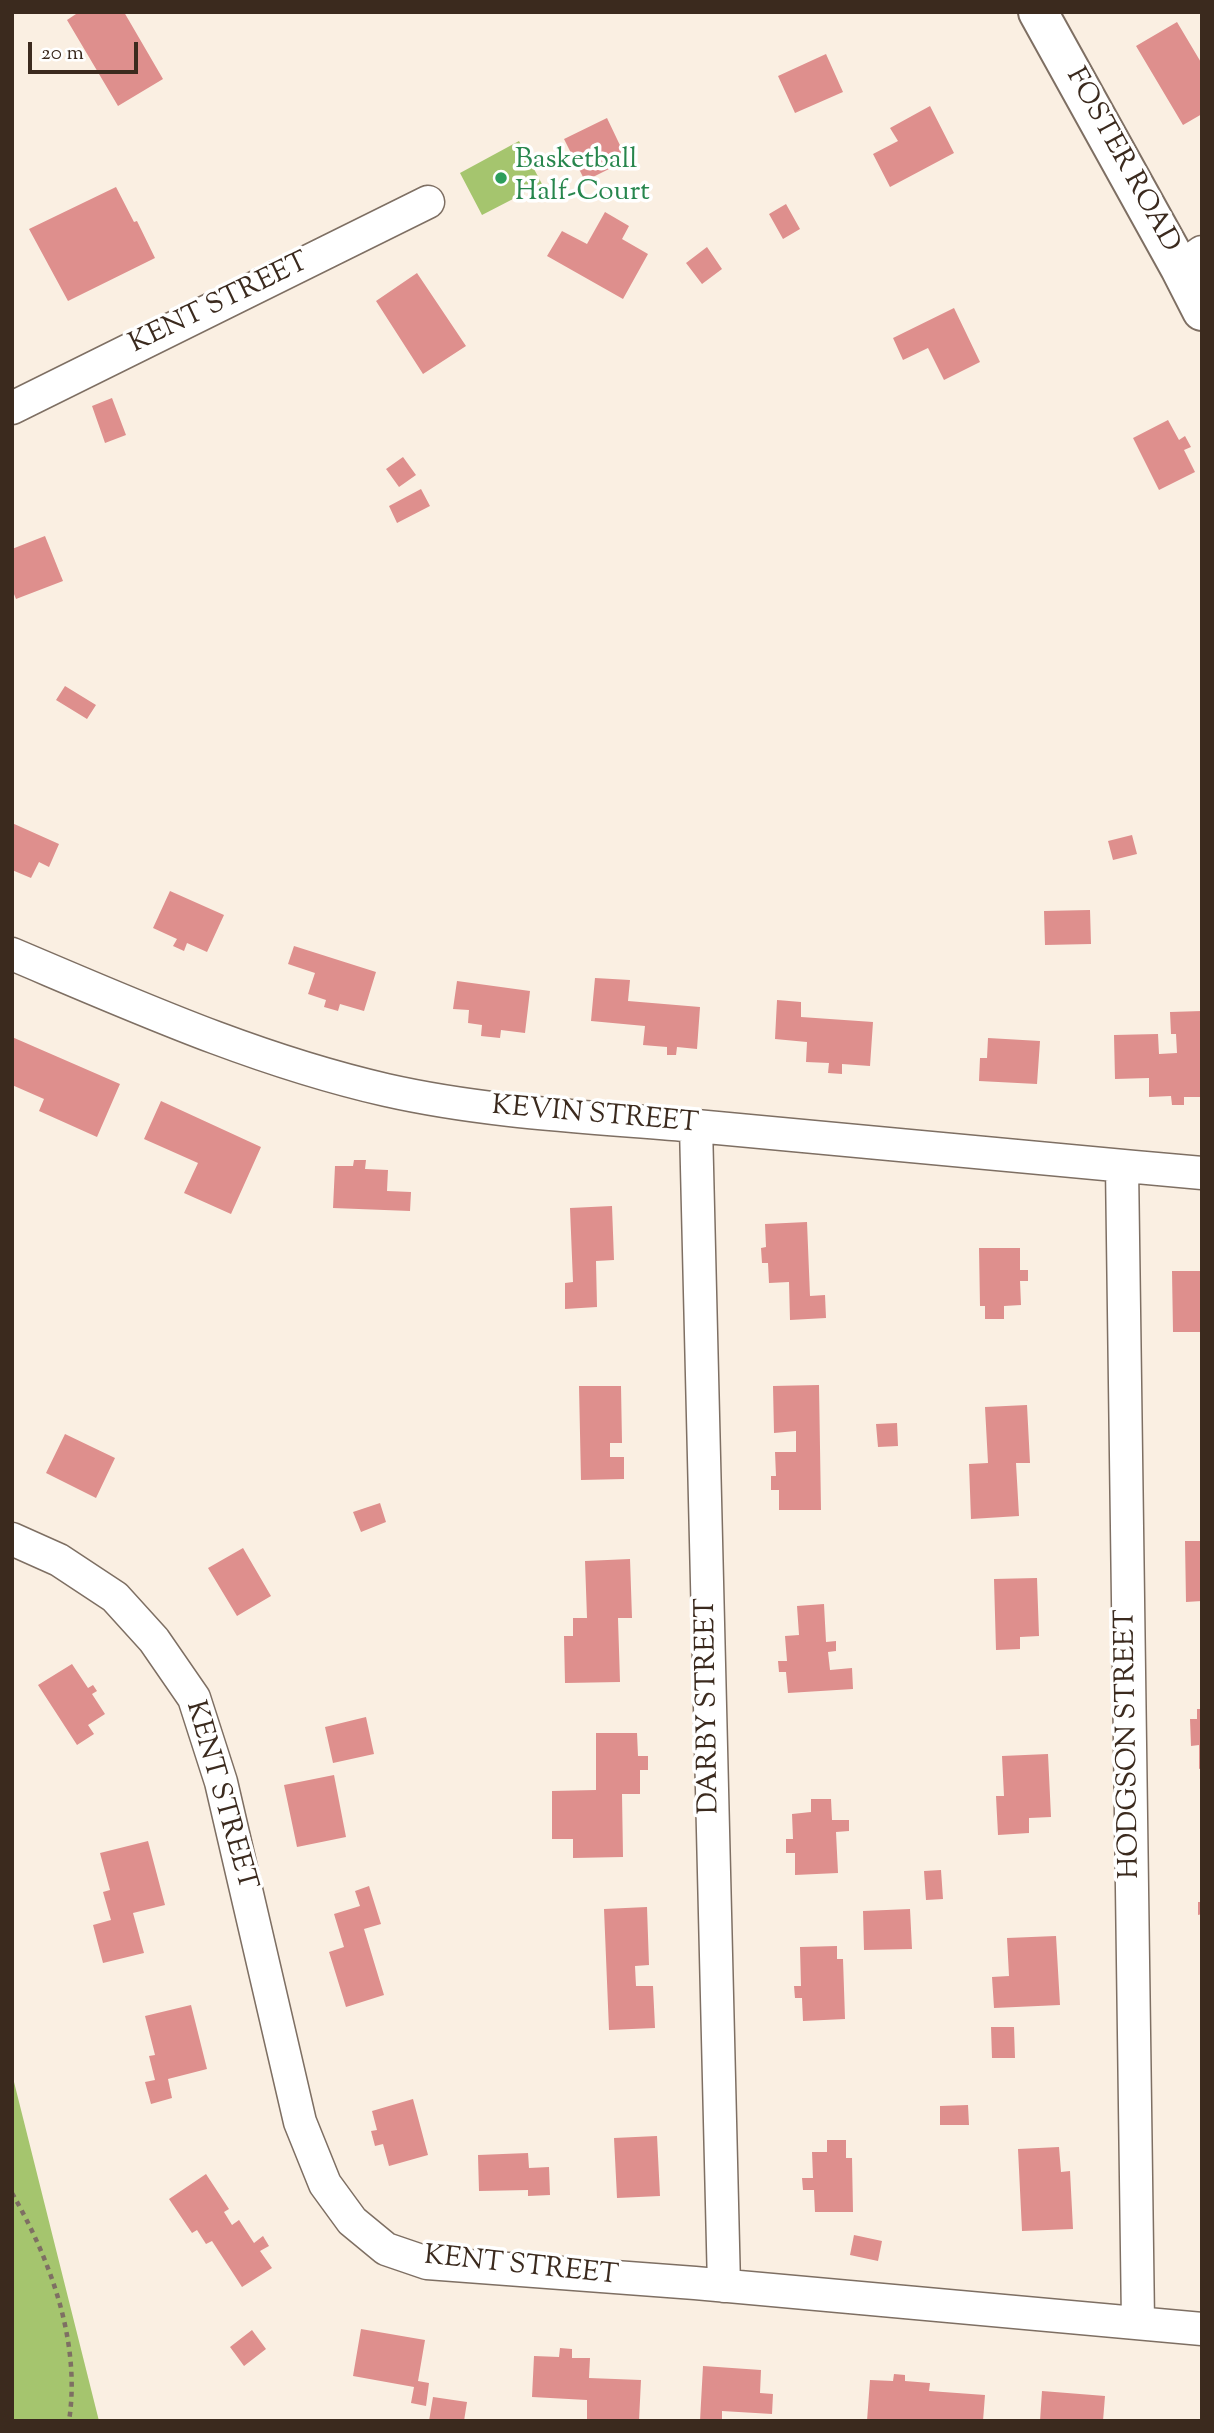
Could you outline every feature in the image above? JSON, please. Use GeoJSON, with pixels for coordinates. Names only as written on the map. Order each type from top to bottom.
{"type":"FeatureCollection","features":[{"type":"Feature","properties":{"kind":"street","name":"FOSTER ROAD"},"geometry":{"type":"LineString","coordinates":[[1038,12],[1191,260],[1202,311]]}},
{"type":"Feature","properties":{"kind":"street","name":"KENT STREET"},"geometry":{"type":"LineString","coordinates":[[12,408],[428,202]]}},
{"type":"Feature","properties":{"kind":"street","name":"KEVIN STREET"},"geometry":{"type":"LineString","coordinates":[[12,954],[171,1021],[274,1060],[388,1090],[489,1108],[570,1118],[696,1126],[1202,1173]]}},
{"type":"Feature","properties":{"kind":"street","name":"DARBY STREET"},"geometry":{"type":"LineString","coordinates":[[696,1126],[723,2286]]}},
{"type":"Feature","properties":{"kind":"street","name":"HODGSON STREET"},"geometry":{"type":"LineString","coordinates":[[1122,1166],[1138,2322]]}},
{"type":"Feature","properties":{"kind":"street","name":"KENT STREET"},"geometry":{"type":"LineString","coordinates":[[12,1539],[59,1560],[115,1597],[154,1640],[194,1698],[221,1782],[300,2122],[326,2184],[352,2221],[386,2249],[428,2263],[723,2286],[1202,2329]]}},
{"type":"Feature","properties":{"kind":"path"},"geometry":{"type":"LineString","coordinates":[[12,2193],[38,2246],[57,2296],[66,2330],[73,2394],[69,2421]]}},
{"type":"Feature","properties":{"kind":"green space","name":"Basketball Half-Court"},"geometry":{"type":"Polygon","coordinates":[[[519,141],[542,184],[482,215],[460,173],[519,141]]]}},
{"type":"Feature","properties":{"kind":"green space"},"geometry":{"type":"Polygon","coordinates":[[[12,2074],[99,2421],[12,2421],[12,2074]]]}},
{"type":"Feature","properties":{"kind":"building"},"geometry":{"type":"Polygon","coordinates":[[[79,12],[124,12],[163,79],[118,106],[67,20],[79,12]]]}},
{"type":"Feature","properties":{"kind":"building"},"geometry":{"type":"Polygon","coordinates":[[[1177,22],[1202,64],[1202,114],[1183,125],[1136,46],[1177,22]]]}},
{"type":"Feature","properties":{"kind":"building"},"geometry":{"type":"Polygon","coordinates":[[[826,54],[843,92],[795,113],[778,76],[826,54]]]}},
{"type":"Feature","properties":{"kind":"building"},"geometry":{"type":"Polygon","coordinates":[[[930,106],[954,153],[890,187],[873,154],[898,141],[890,128],[930,106]]]}},
{"type":"Feature","properties":{"kind":"building"},"geometry":{"type":"Polygon","coordinates":[[[607,118],[627,160],[585,181],[564,139],[607,118]]]}},
{"type":"Feature","properties":{"kind":"building"},"geometry":{"type":"Polygon","coordinates":[[[116,187],[155,258],[68,301],[29,229],[116,187]]]}},
{"type":"Feature","properties":{"kind":"building"},"geometry":{"type":"Polygon","coordinates":[[[786,204],[800,229],[783,239],[769,214],[786,204]]]}},
{"type":"Feature","properties":{"kind":"building"},"geometry":{"type":"Polygon","coordinates":[[[605,212],[629,226],[622,239],[648,254],[623,299],[547,256],[562,231],[587,244],[605,212]]]}},
{"type":"Feature","properties":{"kind":"building"},"geometry":{"type":"Polygon","coordinates":[[[707,247],[722,269],[702,284],[686,263],[707,247]]]}},
{"type":"Feature","properties":{"kind":"building"},"geometry":{"type":"Polygon","coordinates":[[[417,273],[466,346],[423,374],[376,301],[417,273]]]}},
{"type":"Feature","properties":{"kind":"building"},"geometry":{"type":"Polygon","coordinates":[[[954,308],[980,362],[944,380],[928,348],[903,360],[893,338],[954,308]]]}},
{"type":"Feature","properties":{"kind":"building"},"geometry":{"type":"Polygon","coordinates":[[[112,398],[126,435],[105,443],[92,406],[112,398]]]}},
{"type":"Feature","properties":{"kind":"building"},"geometry":{"type":"Polygon","coordinates":[[[1168,420],[1179,440],[1185,436],[1191,447],[1184,450],[1195,472],[1159,490],[1133,438],[1168,420]]]}},
{"type":"Feature","properties":{"kind":"building"},"geometry":{"type":"Polygon","coordinates":[[[403,457],[416,475],[399,487],[386,469],[403,457]]]}},
{"type":"Feature","properties":{"kind":"building"},"geometry":{"type":"Polygon","coordinates":[[[421,489],[430,506],[397,523],[389,506],[421,489]]]}},
{"type":"Feature","properties":{"kind":"building"},"geometry":{"type":"Polygon","coordinates":[[[45,536],[63,581],[16,599],[12,589],[12,549],[45,536]]]}},
{"type":"Feature","properties":{"kind":"building"},"geometry":{"type":"Polygon","coordinates":[[[65,686],[96,705],[87,719],[56,700],[65,686]]]}},
{"type":"Feature","properties":{"kind":"building"},"geometry":{"type":"Polygon","coordinates":[[[12,823],[59,844],[49,867],[39,862],[31,878],[12,870],[12,823]]]}},
{"type":"Feature","properties":{"kind":"building"},"geometry":{"type":"Polygon","coordinates":[[[1132,835],[1137,854],[1113,860],[1108,841],[1132,835]]]}},
{"type":"Feature","properties":{"kind":"building"},"geometry":{"type":"Polygon","coordinates":[[[170,891],[224,915],[207,952],[187,943],[184,951],[173,946],[177,939],[153,928],[170,891]]]}},
{"type":"Feature","properties":{"kind":"building"},"geometry":{"type":"Polygon","coordinates":[[[1090,910],[1091,944],[1045,945],[1044,911],[1090,910]]]}},
{"type":"Feature","properties":{"kind":"building"},"geometry":{"type":"Polygon","coordinates":[[[294,946],[376,972],[364,1011],[340,1004],[338,1011],[324,1007],[326,1000],[308,994],[315,973],[288,964],[294,946]]]}},
{"type":"Feature","properties":{"kind":"building"},"geometry":{"type":"Polygon","coordinates":[[[595,978],[630,980],[628,1001],[700,1007],[697,1049],[677,1047],[676,1055],[667,1055],[667,1047],[643,1045],[645,1026],[591,1021],[595,978]]]}},
{"type":"Feature","properties":{"kind":"building"},"geometry":{"type":"Polygon","coordinates":[[[457,981],[530,991],[525,1033],[501,1030],[500,1038],[481,1036],[482,1025],[468,1023],[469,1010],[453,1009],[457,981]]]}},
{"type":"Feature","properties":{"kind":"building"},"geometry":{"type":"Polygon","coordinates":[[[777,1000],[801,1002],[801,1017],[873,1022],[870,1066],[842,1064],[842,1074],[828,1073],[829,1063],[806,1062],[807,1042],[775,1039],[777,1000]]]}},
{"type":"Feature","properties":{"kind":"building"},"geometry":{"type":"Polygon","coordinates":[[[1202,1011],[1202,1097],[1184,1097],[1184,1105],[1172,1105],[1171,1096],[1149,1097],[1149,1078],[1115,1079],[1114,1035],[1158,1034],[1159,1054],[1177,1053],[1176,1034],[1171,1034],[1170,1012],[1202,1011]]]}},
{"type":"Feature","properties":{"kind":"building"},"geometry":{"type":"Polygon","coordinates":[[[12,1037],[120,1084],[97,1137],[39,1111],[44,1099],[12,1085],[12,1037]]]}},
{"type":"Feature","properties":{"kind":"building"},"geometry":{"type":"Polygon","coordinates":[[[988,1038],[1040,1041],[1037,1084],[979,1081],[980,1058],[987,1058],[988,1038]]]}},
{"type":"Feature","properties":{"kind":"building"},"geometry":{"type":"Polygon","coordinates":[[[161,1101],[261,1147],[231,1214],[184,1193],[198,1163],[144,1139],[161,1101]]]}},
{"type":"Feature","properties":{"kind":"building"},"geometry":{"type":"Polygon","coordinates":[[[354,1160],[366,1160],[365,1169],[388,1170],[387,1191],[411,1192],[410,1211],[333,1208],[335,1166],[353,1166],[354,1160]]]}},
{"type":"Feature","properties":{"kind":"building"},"geometry":{"type":"Polygon","coordinates":[[[612,1206],[614,1260],[596,1261],[597,1307],[565,1309],[565,1283],[573,1282],[570,1208],[612,1206]]]}},
{"type":"Feature","properties":{"kind":"building"},"geometry":{"type":"Polygon","coordinates":[[[807,1222],[810,1296],[825,1295],[826,1318],[790,1320],[789,1282],[769,1283],[768,1263],[762,1263],[761,1248],[766,1247],[765,1224],[807,1222]]]}},
{"type":"Feature","properties":{"kind":"building"},"geometry":{"type":"Polygon","coordinates":[[[979,1248],[1020,1248],[1020,1270],[1028,1270],[1028,1281],[1020,1281],[1021,1305],[1004,1306],[1004,1319],[985,1319],[985,1306],[980,1306],[979,1248]]]}},
{"type":"Feature","properties":{"kind":"building"},"geometry":{"type":"Polygon","coordinates":[[[1172,1271],[1202,1271],[1202,1332],[1173,1332],[1172,1271]]]}},
{"type":"Feature","properties":{"kind":"building"},"geometry":{"type":"Polygon","coordinates":[[[819,1385],[821,1510],[779,1510],[779,1490],[771,1490],[771,1476],[776,1476],[775,1452],[796,1452],[796,1431],[774,1433],[773,1386],[819,1385]]]}},
{"type":"Feature","properties":{"kind":"building"},"geometry":{"type":"Polygon","coordinates":[[[579,1386],[621,1386],[622,1443],[610,1443],[610,1457],[624,1457],[624,1479],[581,1480],[579,1386]]]}},
{"type":"Feature","properties":{"kind":"building"},"geometry":{"type":"Polygon","coordinates":[[[1027,1405],[1030,1463],[1016,1463],[1019,1516],[971,1519],[969,1464],[988,1463],[985,1407],[1027,1405]]]}},
{"type":"Feature","properties":{"kind":"building"},"geometry":{"type":"Polygon","coordinates":[[[897,1423],[898,1446],[878,1447],[876,1424],[897,1423]]]}},
{"type":"Feature","properties":{"kind":"building"},"geometry":{"type":"Polygon","coordinates":[[[65,1434],[115,1458],[96,1498],[46,1473],[65,1434]]]}},
{"type":"Feature","properties":{"kind":"building"},"geometry":{"type":"Polygon","coordinates":[[[380,1503],[386,1522],[361,1532],[353,1512],[380,1503]]]}},
{"type":"Feature","properties":{"kind":"building"},"geometry":{"type":"Polygon","coordinates":[[[1185,1541],[1202,1541],[1202,1601],[1186,1602],[1185,1541]]]}},
{"type":"Feature","properties":{"kind":"building"},"geometry":{"type":"Polygon","coordinates":[[[243,1548],[271,1596],[237,1616],[208,1568],[243,1548]]]}},
{"type":"Feature","properties":{"kind":"building"},"geometry":{"type":"Polygon","coordinates":[[[630,1559],[632,1618],[618,1618],[620,1682],[565,1683],[564,1636],[573,1636],[573,1618],[587,1618],[585,1561],[630,1559]]]}},
{"type":"Feature","properties":{"kind":"building"},"geometry":{"type":"Polygon","coordinates":[[[1037,1578],[1039,1636],[1020,1637],[1020,1649],[996,1650],[994,1579],[1037,1578]]]}},
{"type":"Feature","properties":{"kind":"building"},"geometry":{"type":"Polygon","coordinates":[[[824,1604],[826,1642],[836,1641],[836,1651],[828,1652],[830,1670],[852,1668],[853,1689],[788,1693],[786,1672],[779,1672],[778,1661],[787,1661],[785,1636],[799,1635],[797,1606],[824,1604]]]}},
{"type":"Feature","properties":{"kind":"building"},"geometry":{"type":"Polygon","coordinates":[[[72,1664],[88,1688],[93,1685],[97,1691],[92,1694],[105,1714],[88,1725],[94,1734],[77,1745],[38,1685],[72,1664]]]}},
{"type":"Feature","properties":{"kind":"building"},"geometry":{"type":"Polygon","coordinates":[[[1197,1709],[1202,1709],[1202,1768],[1199,1769],[1199,1745],[1191,1746],[1190,1719],[1197,1719],[1197,1709]]]}},
{"type":"Feature","properties":{"kind":"building"},"geometry":{"type":"Polygon","coordinates":[[[366,1717],[374,1754],[333,1763],[325,1727],[366,1717]]]}},
{"type":"Feature","properties":{"kind":"building"},"geometry":{"type":"Polygon","coordinates":[[[596,1733],[637,1733],[638,1756],[648,1756],[648,1770],[640,1770],[640,1794],[622,1794],[623,1857],[573,1858],[573,1839],[552,1839],[552,1791],[596,1790],[596,1733]]]}},
{"type":"Feature","properties":{"kind":"building"},"geometry":{"type":"Polygon","coordinates":[[[1048,1754],[1051,1817],[1029,1818],[1029,1833],[998,1835],[996,1796],[1004,1796],[1002,1756],[1048,1754]]]}},
{"type":"Feature","properties":{"kind":"building"},"geometry":{"type":"Polygon","coordinates":[[[334,1775],[346,1837],[297,1847],[284,1785],[334,1775]]]}},
{"type":"Feature","properties":{"kind":"building"},"geometry":{"type":"Polygon","coordinates":[[[811,1799],[831,1799],[832,1820],[849,1820],[849,1831],[836,1832],[838,1873],[795,1875],[795,1853],[786,1853],[786,1839],[793,1839],[792,1814],[811,1812],[811,1799]]]}},
{"type":"Feature","properties":{"kind":"building"},"geometry":{"type":"Polygon","coordinates":[[[148,1841],[165,1905],[133,1913],[144,1953],[103,1963],[93,1925],[111,1920],[103,1892],[110,1890],[100,1853],[148,1841]]]}},
{"type":"Feature","properties":{"kind":"building"},"geometry":{"type":"Polygon","coordinates":[[[941,1870],[943,1899],[926,1900],[924,1871],[941,1870]]]}},
{"type":"Feature","properties":{"kind":"building"},"geometry":{"type":"Polygon","coordinates":[[[369,1886],[381,1924],[364,1929],[384,1995],[346,2007],[329,1952],[344,1947],[334,1914],[360,1906],[355,1891],[369,1886]]]}},
{"type":"Feature","properties":{"kind":"building"},"geometry":{"type":"Polygon","coordinates":[[[1198,1902],[1202,1902],[1202,1914],[1198,1915],[1198,1902]]]}},
{"type":"Feature","properties":{"kind":"building"},"geometry":{"type":"Polygon","coordinates":[[[647,1907],[649,1965],[635,1966],[636,1986],[653,1986],[655,2028],[609,2030],[604,1909],[647,1907]]]}},
{"type":"Feature","properties":{"kind":"building"},"geometry":{"type":"Polygon","coordinates":[[[910,1909],[912,1949],[864,1950],[863,1911],[910,1909]]]}},
{"type":"Feature","properties":{"kind":"building"},"geometry":{"type":"Polygon","coordinates":[[[1056,1936],[1060,2005],[994,2008],[992,1977],[1009,1976],[1007,1938],[1056,1936]]]}},
{"type":"Feature","properties":{"kind":"building"},"geometry":{"type":"Polygon","coordinates":[[[837,1946],[837,1959],[843,1959],[845,2019],[803,2021],[802,1998],[795,1998],[794,1986],[801,1986],[800,1947],[837,1946]]]}},
{"type":"Feature","properties":{"kind":"building"},"geometry":{"type":"Polygon","coordinates":[[[191,2005],[207,2069],[168,2079],[172,2098],[151,2104],[145,2082],[155,2080],[149,2056],[155,2055],[145,2016],[191,2005]]]}},
{"type":"Feature","properties":{"kind":"building"},"geometry":{"type":"Polygon","coordinates":[[[991,2027],[1014,2027],[1015,2058],[992,2058],[991,2027]]]}},
{"type":"Feature","properties":{"kind":"building"},"geometry":{"type":"Polygon","coordinates":[[[413,2099],[428,2155],[389,2166],[383,2144],[375,2146],[371,2131],[377,2130],[372,2111],[413,2099]]]}},
{"type":"Feature","properties":{"kind":"building"},"geometry":{"type":"Polygon","coordinates":[[[968,2105],[969,2125],[940,2125],[940,2106],[968,2105]]]}},
{"type":"Feature","properties":{"kind":"building"},"geometry":{"type":"Polygon","coordinates":[[[657,2136],[660,2196],[617,2198],[614,2138],[657,2136]]]}},
{"type":"Feature","properties":{"kind":"building"},"geometry":{"type":"Polygon","coordinates":[[[827,2140],[846,2140],[846,2158],[852,2158],[853,2212],[815,2212],[814,2190],[803,2190],[802,2178],[813,2178],[812,2152],[827,2152],[827,2140]]]}},
{"type":"Feature","properties":{"kind":"building"},"geometry":{"type":"Polygon","coordinates":[[[1059,2147],[1061,2172],[1070,2171],[1073,2229],[1022,2231],[1018,2149],[1059,2147]]]}},
{"type":"Feature","properties":{"kind":"building"},"geometry":{"type":"Polygon","coordinates":[[[528,2153],[529,2168],[549,2167],[550,2195],[528,2196],[528,2190],[479,2191],[478,2155],[528,2153]]]}},
{"type":"Feature","properties":{"kind":"building"},"geometry":{"type":"Polygon","coordinates":[[[206,2174],[229,2209],[224,2212],[232,2225],[239,2220],[254,2243],[263,2236],[269,2246],[260,2251],[272,2268],[242,2287],[212,2241],[206,2244],[197,2230],[192,2233],[169,2199],[206,2174]]]}},
{"type":"Feature","properties":{"kind":"building"},"geometry":{"type":"Polygon","coordinates":[[[854,2235],[882,2241],[878,2261],[850,2255],[854,2235]]]}},
{"type":"Feature","properties":{"kind":"building"},"geometry":{"type":"Polygon","coordinates":[[[361,2329],[425,2340],[418,2381],[429,2383],[426,2406],[411,2403],[414,2387],[353,2376],[361,2329]]]}},
{"type":"Feature","properties":{"kind":"building"},"geometry":{"type":"Polygon","coordinates":[[[252,2330],[266,2349],[244,2366],[230,2347],[252,2330]]]}},
{"type":"Feature","properties":{"kind":"building"},"geometry":{"type":"Polygon","coordinates":[[[560,2348],[572,2349],[572,2358],[590,2358],[589,2378],[641,2380],[639,2421],[587,2421],[587,2400],[532,2397],[534,2356],[559,2357],[560,2348]]]}},
{"type":"Feature","properties":{"kind":"building"},"geometry":{"type":"Polygon","coordinates":[[[703,2366],[761,2370],[760,2393],[773,2394],[772,2414],[722,2411],[722,2421],[700,2421],[703,2366]]]}},
{"type":"Feature","properties":{"kind":"building"},"geometry":{"type":"Polygon","coordinates":[[[894,2374],[905,2375],[905,2381],[930,2383],[929,2391],[985,2395],[983,2421],[867,2421],[870,2380],[893,2381],[894,2374]]]}},
{"type":"Feature","properties":{"kind":"building"},"geometry":{"type":"Polygon","coordinates":[[[1042,2391],[1105,2396],[1103,2421],[1040,2421],[1042,2391]]]}},
{"type":"Feature","properties":{"kind":"building"},"geometry":{"type":"Polygon","coordinates":[[[433,2397],[467,2402],[464,2421],[429,2421],[433,2397]]]}},
{"type":"Feature","properties":{"kind":"place","name":"Basketball Half-Court"},"geometry":{"type":"Point","coordinates":[501,178]}}]}
